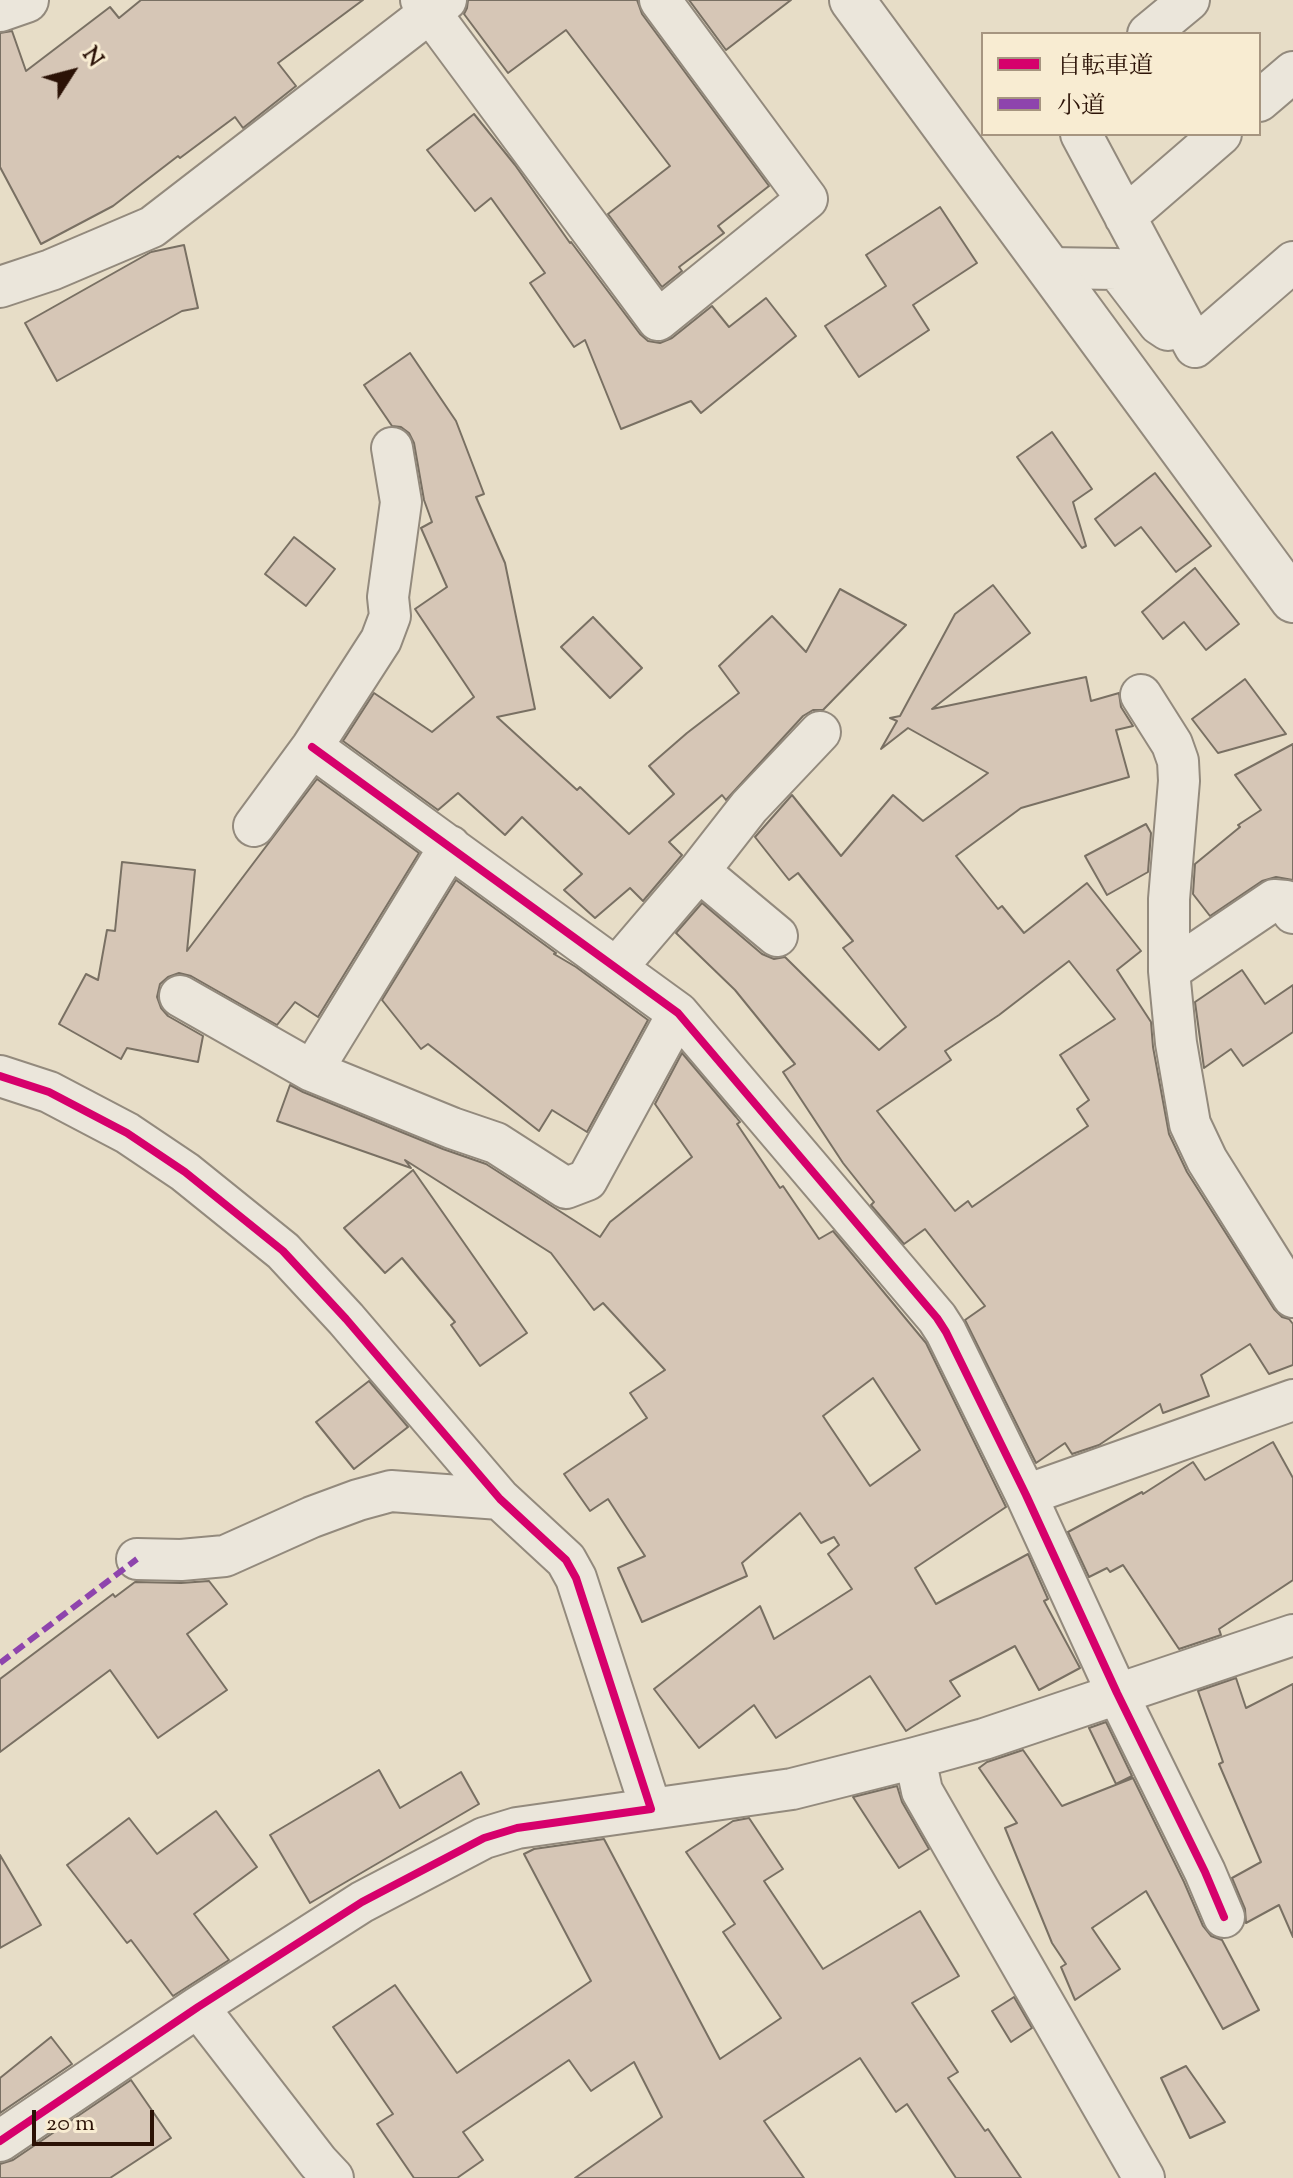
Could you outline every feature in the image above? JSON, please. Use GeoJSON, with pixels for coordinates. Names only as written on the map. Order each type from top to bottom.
{"type":"FeatureCollection","features":[{"type":"Feature","properties":{"kind":"street"},"geometry":{"type":"LineString","coordinates":[[0,9],[26,0]]}},
{"type":"Feature","properties":{"kind":"street"},"geometry":{"type":"LineString","coordinates":[[0,287],[51,270],[152,227],[433,4],[658,320],[807,199],[660,0]]}},
{"type":"Feature","properties":{"kind":"street"},"geometry":{"type":"LineString","coordinates":[[852,0],[1293,600]]}},
{"type":"Feature","properties":{"kind":"street"},"geometry":{"type":"LineString","coordinates":[[1150,32],[1189,0]]}},
{"type":"Feature","properties":{"kind":"street"},"geometry":{"type":"LineString","coordinates":[[1261,99],[1293,72]]}},
{"type":"Feature","properties":{"kind":"street"},"geometry":{"type":"LineString","coordinates":[[1082,136],[1195,347]]}},
{"type":"Feature","properties":{"kind":"street"},"geometry":{"type":"LineString","coordinates":[[1125,217],[1219,136]]}},
{"type":"Feature","properties":{"kind":"street"},"geometry":{"type":"LineString","coordinates":[[1195,347],[1293,262]]}},
{"type":"Feature","properties":{"kind":"street"},"geometry":{"type":"LineString","coordinates":[[1049,268],[1117,269],[1159,324],[1195,347]]}},
{"type":"Feature","properties":{"kind":"street"},"geometry":{"type":"LineString","coordinates":[[254,826],[312,747],[381,640],[390,616],[388,597],[401,502],[392,448]]}},
{"type":"Feature","properties":{"kind":"street"},"geometry":{"type":"LineString","coordinates":[[1141,695],[1172,744],[1178,761],[1169,899],[1169,971],[1176,1043],[1190,1124],[1207,1160],[1293,1297]]}},
{"type":"Feature","properties":{"kind":"street"},"geometry":{"type":"LineString","coordinates":[[617,967],[749,807],[820,732]]}},
{"type":"Feature","properties":{"kind":"street"},"geometry":{"type":"LineString","coordinates":[[312,747],[678,1013],[937,1318],[1026,1495],[1224,1917]]}},
{"type":"Feature","properties":{"kind":"street"},"geometry":{"type":"LineString","coordinates":[[312,1071],[450,846]]}},
{"type":"Feature","properties":{"kind":"street"},"geometry":{"type":"LineString","coordinates":[[699,871],[777,936]]}},
{"type":"Feature","properties":{"kind":"street"},"geometry":{"type":"LineString","coordinates":[[1169,971],[1274,900],[1286,901],[1293,913]]}},
{"type":"Feature","properties":{"kind":"street"},"geometry":{"type":"LineString","coordinates":[[180,996],[312,1071],[496,1143],[566,1188],[587,1180],[678,1013]]}},
{"type":"Feature","properties":{"kind":"street"},"geometry":{"type":"LineString","coordinates":[[0,1076],[49,1092],[127,1133],[185,1172],[283,1251],[346,1319],[500,1499],[566,1560],[576,1578],[651,1809]]}},
{"type":"Feature","properties":{"kind":"street"},"geometry":{"type":"LineString","coordinates":[[1026,1495],[1293,1400]]}},
{"type":"Feature","properties":{"kind":"street"},"geometry":{"type":"LineString","coordinates":[[137,1559],[181,1560],[225,1556],[312,1517],[391,1491],[500,1499]]}},
{"type":"Feature","properties":{"kind":"street"},"geometry":{"type":"LineString","coordinates":[[0,2141],[198,2007],[362,1902],[484,1838],[517,1828],[792,1789],[984,1739],[1293,1635]]}},
{"type":"Feature","properties":{"kind":"street"},"geometry":{"type":"LineString","coordinates":[[915,1758],[922,1791],[1144,2178]]}},
{"type":"Feature","properties":{"kind":"street"},"geometry":{"type":"LineString","coordinates":[[198,2007],[333,2178]]}},
{"type":"Feature","properties":{"kind":"building"},"geometry":{"type":"Polygon","coordinates":[[[141,0],[363,0],[278,63],[296,86],[243,128],[235,117],[113,206],[41,244],[0,167],[0,33],[12,31],[26,71],[110,7],[119,18],[141,0]]]}},
{"type":"Feature","properties":{"kind":"building"},"geometry":{"type":"Polygon","coordinates":[[[468,0],[637,0],[642,14],[769,186],[718,226],[724,233],[679,267],[682,271],[662,287],[608,214],[670,166],[566,30],[508,73],[464,14],[468,0]]]}},
{"type":"Feature","properties":{"kind":"building"},"geometry":{"type":"Polygon","coordinates":[[[689,0],[791,0],[726,50],[689,0]]]}},
{"type":"Feature","properties":{"kind":"building"},"geometry":{"type":"Polygon","coordinates":[[[474,114],[648,341],[660,343],[672,338],[712,306],[729,327],[766,298],[796,336],[701,413],[691,401],[621,429],[585,340],[574,347],[530,283],[545,273],[491,198],[475,211],[427,150],[474,114]]]}},
{"type":"Feature","properties":{"kind":"building"},"geometry":{"type":"Polygon","coordinates":[[[940,207],[977,263],[913,305],[929,330],[859,377],[825,326],[886,286],[866,255],[940,207]]]}},
{"type":"Feature","properties":{"kind":"building"},"geometry":{"type":"Polygon","coordinates":[[[184,245],[198,308],[182,311],[57,381],[25,323],[151,252],[184,245]]]}},
{"type":"Feature","properties":{"kind":"building"},"geometry":{"type":"Polygon","coordinates":[[[410,353],[456,421],[484,494],[476,497],[505,563],[535,709],[497,717],[577,790],[580,787],[629,834],[674,794],[649,766],[739,693],[719,666],[772,616],[806,652],[840,589],[906,625],[823,710],[813,710],[803,716],[726,800],[722,795],[669,842],[682,855],[643,901],[630,888],[595,918],[564,890],[582,874],[522,817],[505,835],[458,793],[438,810],[343,741],[374,693],[432,732],[474,697],[415,609],[447,587],[421,528],[432,522],[424,500],[414,443],[409,433],[401,427],[392,426],[364,385],[410,353]]]}},
{"type":"Feature","properties":{"kind":"building"},"geometry":{"type":"Polygon","coordinates":[[[1052,432],[1092,489],[1073,502],[1086,546],[1082,548],[1017,457],[1052,432]]]}},
{"type":"Feature","properties":{"kind":"building"},"geometry":{"type":"Polygon","coordinates":[[[1155,473],[1211,546],[1176,572],[1141,527],[1115,546],[1095,519],[1155,473]]]}},
{"type":"Feature","properties":{"kind":"building"},"geometry":{"type":"Polygon","coordinates":[[[294,537],[335,569],[306,606],[265,574],[294,537]]]}},
{"type":"Feature","properties":{"kind":"building"},"geometry":{"type":"Polygon","coordinates":[[[1195,568],[1239,624],[1206,650],[1184,622],[1163,639],[1142,612],[1195,568]]]}},
{"type":"Feature","properties":{"kind":"building"},"geometry":{"type":"Polygon","coordinates":[[[993,585],[1030,633],[932,709],[1086,677],[1091,701],[1119,693],[1121,707],[1133,726],[1116,730],[1129,777],[1021,808],[956,856],[998,909],[1002,906],[1024,933],[1087,883],[1141,951],[1117,970],[1151,1022],[1169,1134],[1187,1172],[1274,1309],[1293,1324],[1293,1365],[1269,1374],[1250,1344],[1201,1375],[1209,1396],[1163,1413],[1160,1404],[1099,1445],[1072,1454],[1065,1443],[1036,1463],[965,1320],[985,1306],[925,1229],[904,1244],[871,1205],[874,1202],[843,1163],[783,1072],[795,1064],[735,990],[676,933],[702,903],[762,954],[774,959],[785,957],[879,1050],[906,1027],[843,948],[853,941],[798,873],[789,880],[755,837],[792,795],[841,856],[893,795],[923,821],[988,773],[908,728],[881,749],[897,721],[890,718],[900,716],[955,614],[993,585]],[[1069,961],[999,1015],[945,1051],[951,1060],[877,1111],[955,1211],[968,1201],[972,1207],[1088,1126],[1077,1109],[1089,1100],[1060,1055],[1115,1019],[1069,961]]]}},
{"type":"Feature","properties":{"kind":"building"},"geometry":{"type":"Polygon","coordinates":[[[593,617],[642,668],[610,698],[561,647],[593,617]]]}},
{"type":"Feature","properties":{"kind":"building"},"geometry":{"type":"Polygon","coordinates":[[[1245,679],[1286,734],[1218,753],[1192,719],[1245,679]]]}},
{"type":"Feature","properties":{"kind":"building"},"geometry":{"type":"Polygon","coordinates":[[[1293,744],[1293,880],[1276,877],[1262,881],[1210,916],[1193,894],[1195,864],[1240,827],[1238,825],[1261,810],[1235,775],[1293,744]]]}},
{"type":"Feature","properties":{"kind":"building"},"geometry":{"type":"Polygon","coordinates":[[[317,779],[419,853],[318,1017],[295,1002],[277,1025],[191,976],[179,973],[160,984],[157,997],[168,1016],[203,1036],[198,1062],[127,1048],[121,1059],[59,1024],[86,974],[98,980],[107,930],[115,931],[122,862],[195,870],[187,951],[317,779]]]}},
{"type":"Feature","properties":{"kind":"building"},"geometry":{"type":"Polygon","coordinates":[[[1146,824],[1151,833],[1148,872],[1107,895],[1085,856],[1146,824]]]}},
{"type":"Feature","properties":{"kind":"building"},"geometry":{"type":"Polygon","coordinates":[[[456,880],[648,1020],[587,1132],[552,1110],[539,1131],[428,1044],[421,1049],[382,1000],[456,880]]]}},
{"type":"Feature","properties":{"kind":"building"},"geometry":{"type":"Polygon","coordinates":[[[1242,970],[1265,1004],[1293,985],[1293,1032],[1243,1066],[1231,1049],[1204,1068],[1195,1002],[1242,970]]]}},
{"type":"Feature","properties":{"kind":"building"},"geometry":{"type":"Polygon","coordinates":[[[682,1053],[740,1122],[737,1124],[780,1188],[783,1186],[819,1239],[833,1231],[926,1343],[1006,1507],[915,1568],[936,1604],[1028,1554],[1048,1599],[1044,1601],[1080,1668],[1039,1690],[1015,1646],[950,1681],[960,1696],[906,1731],[870,1676],[776,1738],[754,1705],[699,1748],[654,1689],[760,1606],[774,1639],[852,1589],[828,1554],[839,1545],[834,1537],[821,1543],[800,1513],[742,1563],[747,1576],[642,1622],[618,1568],[645,1556],[608,1499],[590,1511],[564,1474],[647,1418],[630,1393],[665,1370],[603,1303],[594,1310],[551,1253],[405,1160],[411,1168],[277,1121],[290,1085],[486,1164],[600,1237],[610,1222],[692,1157],[655,1104],[682,1053]],[[873,1378],[823,1416],[870,1486],[920,1450],[873,1378]]]}},
{"type":"Feature","properties":{"kind":"building"},"geometry":{"type":"Polygon","coordinates":[[[413,1170],[527,1333],[480,1366],[451,1325],[455,1322],[402,1258],[385,1273],[344,1228],[413,1170]]]}},
{"type":"Feature","properties":{"kind":"building"},"geometry":{"type":"Polygon","coordinates":[[[369,1381],[408,1427],[354,1469],[316,1422],[369,1381]]]}},
{"type":"Feature","properties":{"kind":"building"},"geometry":{"type":"Polygon","coordinates":[[[1273,1442],[1293,1478],[1293,1580],[1219,1629],[1221,1635],[1179,1649],[1123,1565],[1110,1572],[1107,1568],[1089,1577],[1068,1532],[1143,1494],[1193,1462],[1205,1480],[1273,1442]]]}},
{"type":"Feature","properties":{"kind":"building"},"geometry":{"type":"Polygon","coordinates":[[[209,1581],[227,1604],[187,1634],[227,1690],[158,1738],[110,1670],[0,1752],[0,1679],[113,1594],[115,1597],[135,1582],[209,1581]]]}},
{"type":"Feature","properties":{"kind":"building"},"geometry":{"type":"Polygon","coordinates":[[[1236,1678],[1246,1708],[1293,1684],[1293,1937],[1279,1905],[1246,1923],[1245,1909],[1232,1878],[1261,1862],[1219,1764],[1223,1762],[1198,1691],[1236,1678]]]}},
{"type":"Feature","properties":{"kind":"building"},"geometry":{"type":"Polygon","coordinates":[[[1106,1722],[1132,1776],[1116,1784],[1089,1728],[1106,1722]]]}},
{"type":"Feature","properties":{"kind":"building"},"geometry":{"type":"Polygon","coordinates":[[[1023,1750],[1062,1806],[1133,1778],[1203,1926],[1211,1936],[1222,1940],[1259,2010],[1223,2029],[1146,1891],[1092,1928],[1120,1969],[1075,2000],[1061,1967],[1066,1964],[1052,1943],[1005,1828],[1017,1823],[979,1768],[987,1762],[1023,1750]]]}},
{"type":"Feature","properties":{"kind":"building"},"geometry":{"type":"Polygon","coordinates":[[[379,1770],[400,1808],[461,1772],[479,1804],[310,1903],[270,1835],[379,1770]]]}},
{"type":"Feature","properties":{"kind":"building"},"geometry":{"type":"Polygon","coordinates":[[[897,1786],[902,1802],[929,1849],[899,1868],[853,1797],[897,1786]]]}},
{"type":"Feature","properties":{"kind":"building"},"geometry":{"type":"Polygon","coordinates":[[[216,1811],[257,1867],[194,1914],[229,1960],[173,1996],[131,1940],[127,1943],[67,1865],[129,1818],[157,1854],[216,1811]]]}},
{"type":"Feature","properties":{"kind":"building"},"geometry":{"type":"Polygon","coordinates":[[[749,1818],[783,1869],[764,1881],[823,1969],[920,1911],[959,1976],[912,2003],[958,2072],[948,2078],[1021,2178],[956,2178],[907,2104],[896,2112],[860,2058],[764,2121],[804,2178],[575,2178],[662,2117],[634,2062],[591,2091],[569,2060],[463,2132],[483,2160],[457,2178],[414,2178],[377,2124],[393,2114],[333,2027],[395,1985],[457,2073],[591,1981],[524,1854],[534,1849],[604,1839],[720,2059],[781,2018],[723,1932],[735,1924],[686,1852],[733,1821],[749,1818]]]}},
{"type":"Feature","properties":{"kind":"building"},"geometry":{"type":"Polygon","coordinates":[[[0,1855],[41,1925],[0,1948],[0,1855]]]}},
{"type":"Feature","properties":{"kind":"building"},"geometry":{"type":"Polygon","coordinates":[[[1014,1997],[1032,2028],[1011,2042],[992,2011],[1014,1997]]]}},
{"type":"Feature","properties":{"kind":"building"},"geometry":{"type":"Polygon","coordinates":[[[51,2037],[72,2064],[0,2113],[0,2078],[51,2037]]]}},
{"type":"Feature","properties":{"kind":"building"},"geometry":{"type":"Polygon","coordinates":[[[1186,2066],[1225,2122],[1190,2138],[1161,2078],[1186,2066]]]}},
{"type":"Feature","properties":{"kind":"building"},"geometry":{"type":"Polygon","coordinates":[[[131,2080],[171,2138],[110,2178],[0,2178],[0,2164],[13,2160],[131,2080]]]}},
{"type":"Feature","properties":{"kind":"marked path"},"geometry":{"type":"LineString","coordinates":[[0,1663],[137,1559]]}},
{"type":"Feature","properties":{"kind":"cycle path"},"geometry":{"type":"LineString","coordinates":[[312,747],[678,1013],[937,1318],[1026,1495],[1224,1917]]}},
{"type":"Feature","properties":{"kind":"cycle path"},"geometry":{"type":"LineString","coordinates":[[0,1076],[49,1092],[127,1133],[185,1172],[283,1251],[346,1319],[500,1499],[566,1560],[576,1578],[651,1809],[517,1828],[484,1838],[362,1902],[198,2007],[0,2141]]}}]}
